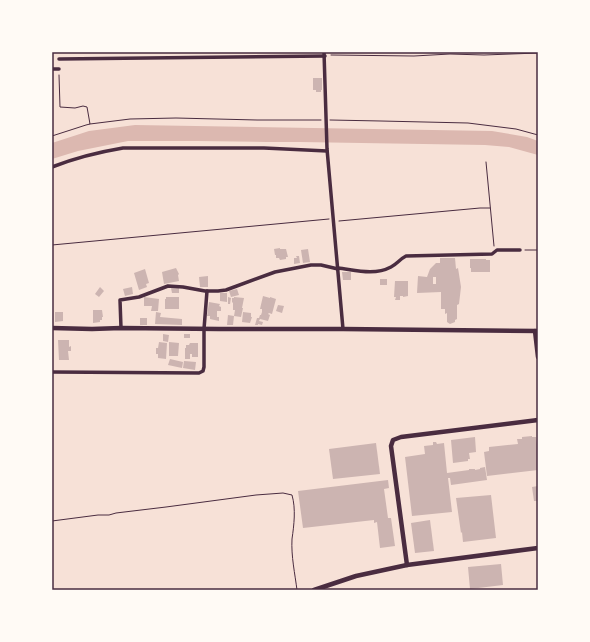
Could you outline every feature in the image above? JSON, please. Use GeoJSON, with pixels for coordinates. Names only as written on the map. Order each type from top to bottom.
{"type":"FeatureCollection","features":[{"type":"Feature","properties":{"kind":"street"},"geometry":{"type":"LineString","coordinates":[[59,59],[325,54],[327,150],[343,329]]}},
{"type":"Feature","properties":{"kind":"street"},"geometry":{"type":"LineString","coordinates":[[52,69],[59,69]]}},
{"type":"Feature","properties":{"kind":"street"},"geometry":{"type":"LineString","coordinates":[[52,167],[101,152],[123,148],[264,148],[327,150]]}},
{"type":"Feature","properties":{"kind":"street"},"geometry":{"type":"LineString","coordinates":[[121,328],[120,300],[139,297],[168,286],[206,291],[226,290],[275,272],[311,265],[321,265],[338,269],[373,273],[391,267],[401,258],[406,256],[492,254],[497,250],[520,250]]}},
{"type":"Feature","properties":{"kind":"street"},"geometry":{"type":"LineString","coordinates":[[52,372],[199,373],[203,371],[206,291]]}},
{"type":"Feature","properties":{"kind":"street"},"geometry":{"type":"LineString","coordinates":[[52,328],[537,331],[538,357]]}},
{"type":"Feature","properties":{"kind":"street"},"geometry":{"type":"LineString","coordinates":[[407,564],[391,446],[394,440],[401,437],[538,420]]}},
{"type":"Feature","properties":{"kind":"street"},"geometry":{"type":"LineString","coordinates":[[314,590],[356,576],[407,564],[538,548]]}},
{"type":"Feature","properties":{"kind":"path"},"geometry":{"type":"LineString","coordinates":[[325,54],[414,56],[538,53]]}},
{"type":"Feature","properties":{"kind":"path"},"geometry":{"type":"LineString","coordinates":[[59,69],[60,107],[87,107],[90,124]]}},
{"type":"Feature","properties":{"kind":"path"},"geometry":{"type":"LineString","coordinates":[[52,136],[86,124],[130,119],[176,118],[381,120],[468,123],[516,129],[538,134]]}},
{"type":"Feature","properties":{"kind":"path"},"geometry":{"type":"LineString","coordinates":[[486,162],[494,252]]}},
{"type":"Feature","properties":{"kind":"path"},"geometry":{"type":"LineString","coordinates":[[52,245],[315,220],[333,220],[490,208]]}},
{"type":"Feature","properties":{"kind":"path"},"geometry":{"type":"LineString","coordinates":[[520,250],[538,250]]}},
{"type":"Feature","properties":{"kind":"path"},"geometry":{"type":"LineString","coordinates":[[52,521],[109,515],[256,495],[283,493],[292,495],[294,501],[294,531],[292,539],[297,590]]}},
{"type":"Feature","properties":{"kind":"shaded area"},"geometry":{"type":"Polygon","coordinates":[[[135,125],[492,131],[527,137],[538,141],[538,155],[509,147],[485,145],[128,141],[78,151],[52,159],[52,143],[89,131],[135,125]]]}},
{"type":"Feature","properties":{"kind":"building"},"geometry":{"type":"Polygon","coordinates":[[[313,78],[322,78],[321,92],[316,92],[316,90],[313,90],[313,78]]]}},
{"type":"Feature","properties":{"kind":"building"},"geometry":{"type":"Polygon","coordinates":[[[274,249],[286,249],[288,257],[286,257],[286,259],[280,260],[279,258],[276,258],[274,249]]]}},
{"type":"Feature","properties":{"kind":"building"},"geometry":{"type":"Polygon","coordinates":[[[308,249],[310,262],[303,263],[301,250],[308,249]]]}},
{"type":"Feature","properties":{"kind":"building"},"geometry":{"type":"Polygon","coordinates":[[[296,256],[299,256],[300,263],[294,264],[294,258],[297,258],[296,256]]]}},
{"type":"Feature","properties":{"kind":"building"},"geometry":{"type":"Polygon","coordinates":[[[440,258],[455,258],[456,269],[458,268],[461,287],[459,304],[457,305],[457,319],[455,322],[450,324],[447,322],[447,313],[445,314],[445,309],[441,309],[441,292],[417,293],[418,276],[427,277],[430,269],[436,263],[440,263],[440,258]],[[433,277],[433,284],[436,284],[436,277],[433,277]]]}},
{"type":"Feature","properties":{"kind":"building"},"geometry":{"type":"Polygon","coordinates":[[[470,259],[490,260],[490,272],[471,272],[470,259]]]}},
{"type":"Feature","properties":{"kind":"building"},"geometry":{"type":"Polygon","coordinates":[[[176,268],[179,274],[179,281],[164,284],[162,272],[176,268]]]}},
{"type":"Feature","properties":{"kind":"building"},"geometry":{"type":"Polygon","coordinates":[[[145,269],[149,283],[146,284],[147,287],[139,290],[134,273],[145,269]]]}},
{"type":"Feature","properties":{"kind":"building"},"geometry":{"type":"Polygon","coordinates":[[[342,272],[351,272],[351,280],[343,280],[342,272]]]}},
{"type":"Feature","properties":{"kind":"building"},"geometry":{"type":"Polygon","coordinates":[[[208,276],[208,287],[200,287],[199,277],[208,276]]]}},
{"type":"Feature","properties":{"kind":"building"},"geometry":{"type":"Polygon","coordinates":[[[380,279],[387,279],[387,285],[380,285],[380,279]]]}},
{"type":"Feature","properties":{"kind":"building"},"geometry":{"type":"Polygon","coordinates":[[[395,281],[408,281],[408,296],[400,296],[400,300],[395,300],[395,281]]]}},
{"type":"Feature","properties":{"kind":"building"},"geometry":{"type":"Polygon","coordinates":[[[100,287],[104,291],[99,297],[95,294],[100,287]]]}},
{"type":"Feature","properties":{"kind":"building"},"geometry":{"type":"Polygon","coordinates":[[[132,287],[133,294],[125,296],[123,289],[132,287]]]}},
{"type":"Feature","properties":{"kind":"building"},"geometry":{"type":"Polygon","coordinates":[[[171,288],[179,288],[179,293],[172,293],[171,288]]]}},
{"type":"Feature","properties":{"kind":"building"},"geometry":{"type":"Polygon","coordinates":[[[237,289],[239,295],[231,297],[229,291],[237,289]]]}},
{"type":"Feature","properties":{"kind":"building"},"geometry":{"type":"Polygon","coordinates":[[[220,293],[227,293],[227,302],[220,301],[220,293]]]}},
{"type":"Feature","properties":{"kind":"building"},"geometry":{"type":"Polygon","coordinates":[[[263,296],[276,299],[272,314],[268,314],[270,315],[268,321],[260,319],[259,321],[263,322],[262,325],[255,325],[257,318],[259,318],[262,312],[262,309],[260,309],[263,296]]]}},
{"type":"Feature","properties":{"kind":"building"},"geometry":{"type":"Polygon","coordinates":[[[144,297],[159,299],[158,311],[151,311],[152,306],[144,306],[144,297]]]}},
{"type":"Feature","properties":{"kind":"building"},"geometry":{"type":"Polygon","coordinates":[[[166,297],[179,297],[179,309],[165,309],[166,297]]]}},
{"type":"Feature","properties":{"kind":"building"},"geometry":{"type":"Polygon","coordinates":[[[228,297],[231,298],[230,304],[228,304],[228,297]]]}},
{"type":"Feature","properties":{"kind":"building"},"geometry":{"type":"Polygon","coordinates":[[[232,298],[244,298],[241,317],[234,316],[235,310],[233,310],[232,298]]]}},
{"type":"Feature","properties":{"kind":"building"},"geometry":{"type":"Polygon","coordinates":[[[209,302],[220,304],[219,306],[221,307],[221,311],[217,311],[219,321],[210,319],[210,316],[207,316],[209,302]]]}},
{"type":"Feature","properties":{"kind":"building"},"geometry":{"type":"Polygon","coordinates":[[[278,305],[284,306],[282,313],[276,311],[278,305]]]}},
{"type":"Feature","properties":{"kind":"building"},"geometry":{"type":"Polygon","coordinates":[[[93,310],[102,310],[103,317],[100,322],[93,323],[93,310]]]}},
{"type":"Feature","properties":{"kind":"building"},"geometry":{"type":"Polygon","coordinates":[[[55,312],[63,312],[63,321],[55,322],[55,312]]]}},
{"type":"Feature","properties":{"kind":"building"},"geometry":{"type":"Polygon","coordinates":[[[156,312],[161,313],[160,317],[182,319],[182,325],[155,324],[156,312]]]}},
{"type":"Feature","properties":{"kind":"building"},"geometry":{"type":"Polygon","coordinates":[[[243,312],[251,313],[252,317],[250,323],[242,322],[243,312]]]}},
{"type":"Feature","properties":{"kind":"building"},"geometry":{"type":"Polygon","coordinates":[[[228,315],[234,316],[233,325],[227,325],[228,315]]]}},
{"type":"Feature","properties":{"kind":"building"},"geometry":{"type":"Polygon","coordinates":[[[140,318],[147,318],[147,325],[140,325],[140,318]]]}},
{"type":"Feature","properties":{"kind":"building"},"geometry":{"type":"Polygon","coordinates":[[[163,334],[169,335],[168,342],[163,341],[163,334]]]}},
{"type":"Feature","properties":{"kind":"building"},"geometry":{"type":"Polygon","coordinates":[[[184,334],[190,334],[190,338],[184,338],[184,334]]]}},
{"type":"Feature","properties":{"kind":"building"},"geometry":{"type":"Polygon","coordinates":[[[58,340],[69,340],[69,347],[71,346],[71,351],[68,351],[69,360],[59,360],[58,340]]]}},
{"type":"Feature","properties":{"kind":"building"},"geometry":{"type":"Polygon","coordinates":[[[159,342],[167,343],[166,359],[158,358],[158,354],[156,354],[156,348],[158,348],[159,342]]]}},
{"type":"Feature","properties":{"kind":"building"},"geometry":{"type":"Polygon","coordinates":[[[169,342],[179,343],[178,356],[169,356],[169,342]]]}},
{"type":"Feature","properties":{"kind":"building"},"geometry":{"type":"Polygon","coordinates":[[[190,343],[198,343],[198,357],[192,357],[192,354],[190,354],[190,359],[185,359],[185,348],[186,345],[189,345],[190,343]]]}},
{"type":"Feature","properties":{"kind":"building"},"geometry":{"type":"Polygon","coordinates":[[[170,359],[183,362],[182,368],[168,365],[170,359]]]}},
{"type":"Feature","properties":{"kind":"building"},"geometry":{"type":"Polygon","coordinates":[[[184,361],[196,362],[195,370],[183,368],[184,361]]]}},
{"type":"Feature","properties":{"kind":"building"},"geometry":{"type":"Polygon","coordinates":[[[532,436],[536,437],[538,470],[487,476],[484,452],[489,451],[489,447],[518,444],[517,439],[532,436]]]}},
{"type":"Feature","properties":{"kind":"building"},"geometry":{"type":"Polygon","coordinates":[[[475,437],[476,452],[469,453],[470,459],[468,459],[468,461],[453,463],[451,440],[475,437]]]}},
{"type":"Feature","properties":{"kind":"building"},"geometry":{"type":"Polygon","coordinates":[[[433,442],[436,442],[437,444],[444,443],[447,473],[469,469],[475,470],[485,467],[487,480],[451,485],[450,478],[448,478],[452,512],[412,516],[405,457],[425,454],[424,446],[433,445],[433,442]]]}},
{"type":"Feature","properties":{"kind":"building"},"geometry":{"type":"Polygon","coordinates":[[[376,443],[380,474],[333,479],[329,449],[376,443]]]}},
{"type":"Feature","properties":{"kind":"building"},"geometry":{"type":"Polygon","coordinates":[[[388,480],[389,488],[384,489],[388,518],[391,518],[395,546],[380,548],[377,522],[374,523],[374,520],[303,528],[298,491],[388,480]]]}},
{"type":"Feature","properties":{"kind":"building"},"geometry":{"type":"Polygon","coordinates":[[[538,486],[538,501],[534,501],[532,487],[538,486]]]}},
{"type":"Feature","properties":{"kind":"building"},"geometry":{"type":"Polygon","coordinates":[[[491,495],[496,538],[463,542],[456,498],[491,495]]]}},
{"type":"Feature","properties":{"kind":"building"},"geometry":{"type":"Polygon","coordinates":[[[430,520],[434,551],[415,553],[411,523],[430,520]]]}},
{"type":"Feature","properties":{"kind":"building"},"geometry":{"type":"Polygon","coordinates":[[[501,564],[503,585],[470,589],[468,567],[501,564]]]}}]}
